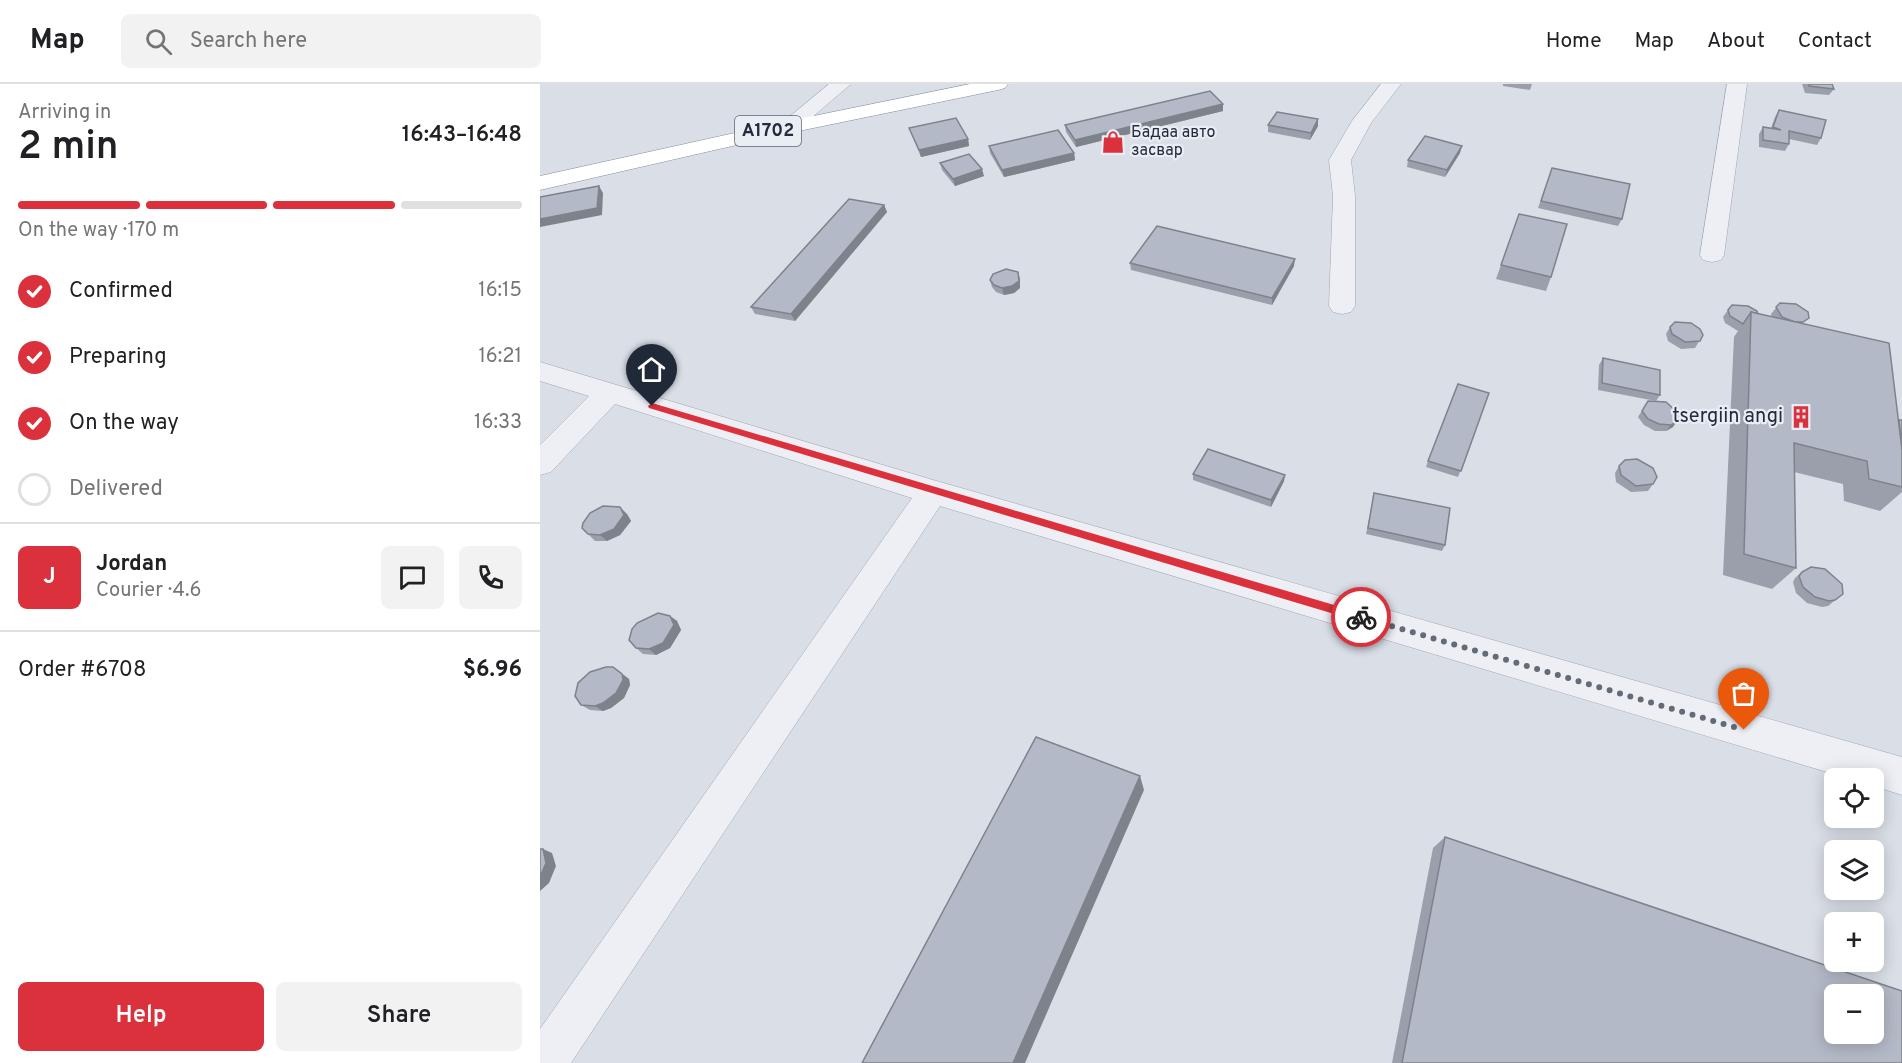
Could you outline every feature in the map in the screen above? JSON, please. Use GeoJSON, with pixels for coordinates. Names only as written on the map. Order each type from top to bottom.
{"type":"FeatureCollection","features":[{"type":"Feature","properties":{"kind":"highway","name":"A1702"},"geometry":{"type":"LineString","coordinates":[[540,183],[789,127],[998,84]]}},
{"type":"Feature","properties":{"kind":"street"},"geometry":{"type":"LineString","coordinates":[[789,127],[841,84]]}},
{"type":"Feature","properties":{"kind":"street"},"geometry":{"type":"LineString","coordinates":[[1342,306],[1344,196],[1340,160],[1362,122],[1391,84]]}},
{"type":"Feature","properties":{"kind":"street"},"geometry":{"type":"LineString","coordinates":[[1712,255],[1737,84]]}},
{"type":"Feature","properties":{"kind":"street"},"geometry":{"type":"LineString","coordinates":[[540,371],[933,492],[1902,776]]}},
{"type":"Feature","properties":{"kind":"street"},"geometry":{"type":"LineString","coordinates":[[540,464],[609,393]]}},
{"type":"Feature","properties":{"kind":"street"},"geometry":{"type":"LineString","coordinates":[[544,1063],[933,492]]}},
{"type":"Feature","properties":{"kind":"building"},"geometry":{"type":"Polygon","coordinates":[[[1809,84],[1832,84],[1834,89],[1809,86],[1809,84]]]}},
{"type":"Feature","properties":{"kind":"building"},"geometry":{"type":"Polygon","coordinates":[[[1210,91],[1223,104],[1075,140],[1065,125],[1210,91]]]}},
{"type":"Feature","properties":{"kind":"building"},"geometry":{"type":"Polygon","coordinates":[[[1779,110],[1826,120],[1821,138],[1789,131],[1789,144],[1763,140],[1763,127],[1781,130],[1773,127],[1779,110]]]}},
{"type":"Feature","properties":{"kind":"building"},"geometry":{"type":"Polygon","coordinates":[[[1277,112],[1318,119],[1311,133],[1268,125],[1277,112]]]}},
{"type":"Feature","properties":{"kind":"building"},"geometry":{"type":"Polygon","coordinates":[[[956,118],[968,139],[919,150],[909,128],[956,118]]]}},
{"type":"Feature","properties":{"kind":"building"},"geometry":{"type":"Polygon","coordinates":[[[1058,130],[1074,153],[1002,170],[989,146],[1058,130]]]}},
{"type":"Feature","properties":{"kind":"building"},"geometry":{"type":"Polygon","coordinates":[[[1425,136],[1462,146],[1447,170],[1408,160],[1425,136]]]}},
{"type":"Feature","properties":{"kind":"building"},"geometry":{"type":"Polygon","coordinates":[[[969,154],[982,169],[953,179],[940,163],[969,154]]]}},
{"type":"Feature","properties":{"kind":"building"},"geometry":{"type":"Polygon","coordinates":[[[1552,168],[1630,184],[1622,219],[1541,201],[1552,168]]]}},
{"type":"Feature","properties":{"kind":"building"},"geometry":{"type":"Polygon","coordinates":[[[599,186],[597,208],[540,219],[540,197],[599,186]]]}},
{"type":"Feature","properties":{"kind":"building"},"geometry":{"type":"Polygon","coordinates":[[[849,199],[884,205],[791,314],[751,307],[849,199]]]}},
{"type":"Feature","properties":{"kind":"building"},"geometry":{"type":"Polygon","coordinates":[[[1519,214],[1567,224],[1551,277],[1501,265],[1519,214]]]}},
{"type":"Feature","properties":{"kind":"building"},"geometry":{"type":"Polygon","coordinates":[[[1157,226],[1295,259],[1272,298],[1130,263],[1157,226]]]}},
{"type":"Feature","properties":{"kind":"building"},"geometry":{"type":"Polygon","coordinates":[[[1006,269],[1018,272],[1019,281],[1012,286],[1002,288],[994,285],[990,280],[993,274],[1006,269]]]}},
{"type":"Feature","properties":{"kind":"building"},"geometry":{"type":"Polygon","coordinates":[[[1780,303],[1796,304],[1808,312],[1809,318],[1803,322],[1795,322],[1782,317],[1776,307],[1780,303]]]}},
{"type":"Feature","properties":{"kind":"building"},"geometry":{"type":"Polygon","coordinates":[[[1732,305],[1748,306],[1758,314],[1751,312],[1743,324],[1730,316],[1728,310],[1732,305]]]}},
{"type":"Feature","properties":{"kind":"building","name":"tsergiin angi"},"geometry":{"type":"Polygon","coordinates":[[[1751,312],[1889,343],[1902,450],[1902,487],[1869,479],[1867,461],[1794,443],[1796,568],[1744,554],[1751,312]]]}},
{"type":"Feature","properties":{"kind":"building"},"geometry":{"type":"Polygon","coordinates":[[[1675,322],[1691,323],[1700,329],[1703,335],[1700,341],[1685,342],[1672,334],[1670,327],[1675,322]]]}},
{"type":"Feature","properties":{"kind":"building"},"geometry":{"type":"Polygon","coordinates":[[[1603,358],[1660,370],[1660,395],[1602,383],[1603,358]]]}},
{"type":"Feature","properties":{"kind":"building"},"geometry":{"type":"Polygon","coordinates":[[[1458,384],[1489,393],[1461,471],[1428,461],[1458,384]]]}},
{"type":"Feature","properties":{"kind":"building"},"geometry":{"type":"Polygon","coordinates":[[[1648,401],[1666,402],[1678,413],[1678,420],[1671,425],[1659,424],[1648,419],[1642,411],[1648,401]]]}},
{"type":"Feature","properties":{"kind":"building"},"geometry":{"type":"Polygon","coordinates":[[[1899,420],[1902,420],[1902,439],[1901,438],[1899,420]]]}},
{"type":"Feature","properties":{"kind":"building"},"geometry":{"type":"Polygon","coordinates":[[[1208,449],[1285,475],[1271,500],[1193,474],[1208,449]]]}},
{"type":"Feature","properties":{"kind":"building"},"geometry":{"type":"Polygon","coordinates":[[[1637,459],[1653,468],[1657,477],[1653,484],[1636,486],[1621,475],[1619,466],[1625,460],[1637,459]]]}},
{"type":"Feature","properties":{"kind":"building"},"geometry":{"type":"Polygon","coordinates":[[[1374,493],[1450,508],[1445,545],[1368,528],[1374,493]]]}},
{"type":"Feature","properties":{"kind":"building"},"geometry":{"type":"Polygon","coordinates":[[[603,506],[620,507],[624,515],[614,529],[600,535],[588,534],[582,528],[583,523],[590,513],[603,506]]]}},
{"type":"Feature","properties":{"kind":"building"},"geometry":{"type":"Polygon","coordinates":[[[1811,567],[1825,569],[1842,584],[1843,594],[1829,601],[1815,597],[1803,587],[1799,576],[1811,567]]]}},
{"type":"Feature","properties":{"kind":"building"},"geometry":{"type":"Polygon","coordinates":[[[658,613],[670,616],[674,625],[663,643],[649,649],[636,648],[629,640],[632,629],[637,623],[658,613]]]}},
{"type":"Feature","properties":{"kind":"building"},"geometry":{"type":"Polygon","coordinates":[[[613,667],[622,674],[623,680],[616,693],[595,706],[581,705],[575,696],[578,683],[590,672],[613,667]]]}},
{"type":"Feature","properties":{"kind":"building"},"geometry":{"type":"Polygon","coordinates":[[[1036,737],[1140,776],[1013,1063],[862,1063],[1036,737]]]}},
{"type":"Feature","properties":{"kind":"building"},"geometry":{"type":"Polygon","coordinates":[[[1445,837],[1824,965],[1824,972],[1846,972],[1881,984],[1824,984],[1824,1044],[1884,1044],[1884,985],[1902,991],[1902,1063],[1402,1063],[1445,837]]]}},
{"type":"Feature","properties":{"kind":"building"},"geometry":{"type":"Polygon","coordinates":[[[540,849],[543,849],[546,863],[540,877],[540,849]]]}},
{"type":"Feature","properties":{"kind":"way so far"},"geometry":{"type":"LineString","coordinates":[[1361,617],[1744,730]]}},
{"type":"Feature","properties":{"kind":"place","name":"Бадаа авто засвар"},"geometry":{"type":"Point","coordinates":[1113,142]}},
{"type":"Feature","properties":{"kind":"place","name":"tsergiin angi"},"geometry":{"type":"Point","coordinates":[1801,417]}},
{"type":"Feature","properties":{"kind":"route"},"geometry":{"type":"LineString","coordinates":[[652,406],[933,492],[1361,617]]}}]}
